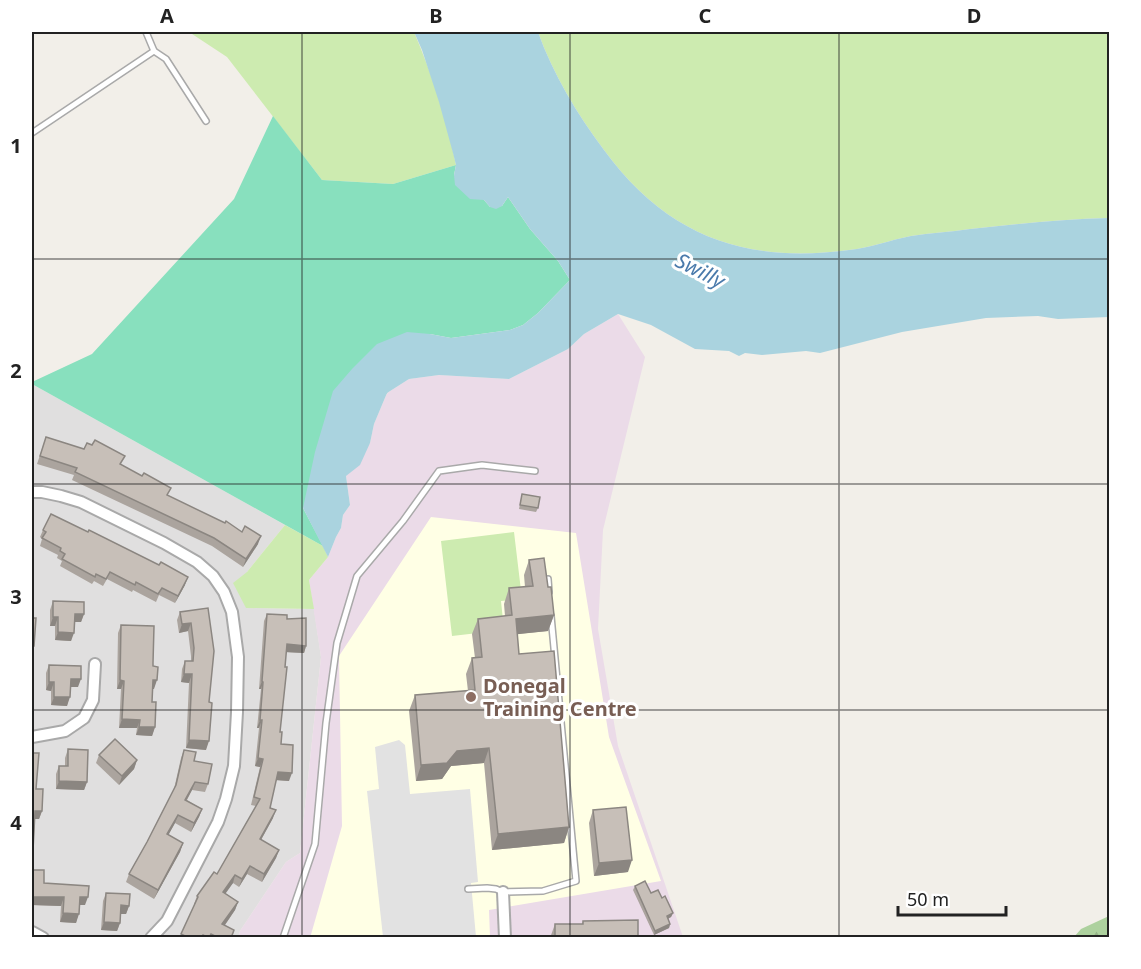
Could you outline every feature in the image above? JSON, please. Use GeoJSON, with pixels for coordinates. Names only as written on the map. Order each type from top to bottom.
{"type":"FeatureCollection","features":[{"type":"Feature","properties":{"kind":"street"},"geometry":{"type":"LineString","coordinates":[[32,492],[42,492],[81,502],[197,562],[213,576],[224,592],[232,612],[238,657],[237,712],[234,766],[226,799],[218,822],[167,921],[151,938]]}},
{"type":"Feature","properties":{"kind":"street"},"geometry":{"type":"LineString","coordinates":[[32,736],[65,731],[84,718],[93,700],[95,664]]}},
{"type":"Feature","properties":{"kind":"street"},"geometry":{"type":"LineString","coordinates":[[503,892],[505,938]]}},
{"type":"Feature","properties":{"kind":"street"},"geometry":{"type":"LineString","coordinates":[[32,932],[43,938]]}},
{"type":"Feature","properties":{"kind":"lane"},"geometry":{"type":"LineString","coordinates":[[146,32],[154,51],[166,59],[206,121]]}},
{"type":"Feature","properties":{"kind":"lane"},"geometry":{"type":"LineString","coordinates":[[32,133],[154,51]]}},
{"type":"Feature","properties":{"kind":"lane"},"geometry":{"type":"LineString","coordinates":[[283,938],[315,844],[326,723],[337,643],[357,576],[403,521],[439,471],[482,465],[535,471]]}},
{"type":"Feature","properties":{"kind":"lane"},"geometry":{"type":"LineString","coordinates":[[548,579],[550,602]]}},
{"type":"Feature","properties":{"kind":"lane"},"geometry":{"type":"LineString","coordinates":[[468,890],[487,888],[503,892],[543,891],[576,881],[551,613]]}},
{"type":"Feature","properties":{"kind":"shaded area"},"geometry":{"type":"Polygon","coordinates":[[[618,314],[645,357],[603,530],[598,629],[618,746],[683,937],[238,938],[240,931],[286,862],[300,853],[321,657],[309,580],[328,557],[341,528],[343,515],[350,505],[346,476],[370,443],[374,424],[387,393],[409,379],[439,375],[509,379],[568,349],[584,334],[618,314]]]}},
{"type":"Feature","properties":{"kind":"shaded area"},"geometry":{"type":"Polygon","coordinates":[[[32,384],[285,525],[247,572],[246,608],[314,609],[321,657],[300,853],[286,862],[238,937],[32,937],[32,384]]]}},
{"type":"Feature","properties":{"kind":"shaded area","name":"Donegal Training Centre"},"geometry":{"type":"Polygon","coordinates":[[[431,517],[576,533],[609,737],[661,881],[489,910],[490,937],[310,938],[342,826],[339,656],[431,517]]]}},
{"type":"Feature","properties":{"kind":"shaded area"},"geometry":{"type":"Polygon","coordinates":[[[399,740],[405,745],[410,794],[470,789],[478,882],[471,883],[476,937],[383,937],[367,791],[379,789],[375,747],[399,740]]]}},
{"type":"Feature","properties":{"kind":"green space"},"geometry":{"type":"Polygon","coordinates":[[[189,32],[414,32],[438,97],[456,165],[393,184],[322,180],[227,57],[189,32]]]}},
{"type":"Feature","properties":{"kind":"green space"},"geometry":{"type":"Polygon","coordinates":[[[538,32],[1109,32],[1109,218],[1074,219],[925,234],[857,249],[811,253],[776,252],[742,247],[711,237],[682,223],[654,204],[628,180],[575,108],[558,78],[538,32]]]}},
{"type":"Feature","properties":{"kind":"green space"},"geometry":{"type":"Polygon","coordinates":[[[273,116],[322,180],[393,184],[456,165],[454,175],[490,207],[502,206],[508,197],[570,280],[523,325],[510,330],[451,338],[430,334],[303,508],[323,546],[32,384],[92,354],[234,199],[273,116]]]}},
{"type":"Feature","properties":{"kind":"green space"},"geometry":{"type":"Polygon","coordinates":[[[285,525],[323,546],[328,557],[309,580],[314,609],[246,608],[233,583],[247,572],[285,525]]]}},
{"type":"Feature","properties":{"kind":"green space"},"geometry":{"type":"Polygon","coordinates":[[[514,532],[522,599],[501,601],[504,630],[452,636],[441,541],[514,532]]]}},
{"type":"Feature","properties":{"kind":"green space"},"geometry":{"type":"Polygon","coordinates":[[[1109,916],[1109,937],[1074,937],[1081,929],[1109,916]]]}},
{"type":"Feature","properties":{"kind":"water","name":"Swilly"},"geometry":{"type":"Polygon","coordinates":[[[414,32],[538,32],[558,78],[575,108],[628,180],[654,204],[682,223],[711,238],[742,247],[776,252],[811,253],[857,249],[925,234],[1039,222],[1109,218],[1109,317],[986,318],[902,332],[820,353],[806,351],[762,355],[745,353],[739,356],[729,351],[695,349],[651,325],[618,314],[584,334],[568,349],[509,379],[439,375],[409,379],[387,393],[360,465],[346,476],[350,505],[343,515],[341,528],[328,557],[303,508],[315,452],[333,391],[352,369],[377,344],[407,332],[451,338],[510,330],[523,325],[570,280],[508,197],[502,206],[496,209],[490,207],[484,200],[470,199],[455,185],[456,165],[453,153],[439,102],[414,32]]]}},
{"type":"Feature","properties":{"kind":"building"},"geometry":{"type":"Polygon","coordinates":[[[46,437],[84,449],[87,443],[92,445],[95,440],[125,456],[120,464],[142,476],[144,473],[171,488],[167,495],[225,523],[226,521],[242,532],[245,526],[261,536],[246,559],[214,538],[75,472],[77,468],[40,456],[46,437]]]}},
{"type":"Feature","properties":{"kind":"building"},"geometry":{"type":"Polygon","coordinates":[[[522,494],[540,497],[538,508],[520,505],[522,494]]]}},
{"type":"Feature","properties":{"kind":"building"},"geometry":{"type":"Polygon","coordinates":[[[51,514],[159,565],[161,562],[188,577],[178,596],[162,588],[158,594],[110,572],[106,579],[96,574],[95,577],[62,559],[65,554],[60,551],[61,548],[42,538],[46,532],[43,530],[51,514]]]}},
{"type":"Feature","properties":{"kind":"building"},"geometry":{"type":"Polygon","coordinates":[[[544,558],[548,587],[551,587],[554,615],[516,619],[519,654],[554,651],[569,827],[498,834],[489,748],[457,751],[447,763],[421,765],[415,695],[475,690],[472,658],[482,657],[478,619],[512,615],[509,588],[533,586],[529,560],[544,558]]]}},
{"type":"Feature","properties":{"kind":"building"},"geometry":{"type":"Polygon","coordinates":[[[53,601],[84,602],[84,614],[75,614],[74,633],[58,632],[58,617],[53,617],[53,601]]]}},
{"type":"Feature","properties":{"kind":"building"},"geometry":{"type":"Polygon","coordinates":[[[208,608],[214,651],[209,702],[212,703],[209,741],[189,740],[192,674],[184,674],[185,661],[193,661],[194,648],[191,623],[182,624],[180,612],[208,608]]]}},
{"type":"Feature","properties":{"kind":"building"},"geometry":{"type":"Polygon","coordinates":[[[267,614],[287,615],[287,619],[306,618],[306,646],[287,644],[285,667],[287,667],[280,732],[282,732],[281,744],[293,745],[292,773],[278,772],[270,808],[276,810],[260,839],[279,850],[264,874],[250,866],[242,879],[235,875],[223,892],[238,902],[222,924],[234,930],[231,938],[219,938],[211,934],[209,938],[203,935],[201,938],[189,938],[181,934],[197,896],[214,872],[217,874],[260,799],[254,797],[263,759],[258,758],[267,614]]]}},
{"type":"Feature","properties":{"kind":"building"},"geometry":{"type":"Polygon","coordinates":[[[32,618],[36,618],[34,646],[32,646],[32,618]]]}},
{"type":"Feature","properties":{"kind":"building"},"geometry":{"type":"Polygon","coordinates":[[[121,625],[154,626],[153,666],[158,667],[157,680],[153,680],[152,702],[156,702],[155,727],[139,727],[140,720],[122,719],[124,681],[120,680],[121,625]]]}},
{"type":"Feature","properties":{"kind":"building"},"geometry":{"type":"Polygon","coordinates":[[[49,665],[81,666],[81,679],[71,679],[70,697],[54,697],[54,682],[49,682],[49,665]]]}},
{"type":"Feature","properties":{"kind":"building"},"geometry":{"type":"Polygon","coordinates":[[[115,739],[137,760],[122,776],[99,755],[115,739]]]}},
{"type":"Feature","properties":{"kind":"building"},"geometry":{"type":"Polygon","coordinates":[[[68,749],[88,750],[87,782],[59,781],[59,766],[68,766],[68,749]]]}},
{"type":"Feature","properties":{"kind":"building"},"geometry":{"type":"Polygon","coordinates":[[[184,750],[196,752],[194,761],[212,764],[208,784],[195,782],[185,800],[202,809],[194,823],[178,815],[167,834],[183,843],[158,890],[129,874],[176,785],[184,750]]]}},
{"type":"Feature","properties":{"kind":"building"},"geometry":{"type":"Polygon","coordinates":[[[32,753],[39,753],[36,789],[43,789],[42,811],[35,811],[32,870],[32,753]]]}},
{"type":"Feature","properties":{"kind":"building"},"geometry":{"type":"Polygon","coordinates":[[[626,807],[632,860],[599,863],[593,810],[626,807]]]}},
{"type":"Feature","properties":{"kind":"building"},"geometry":{"type":"Polygon","coordinates":[[[32,870],[44,870],[44,883],[89,886],[88,897],[80,897],[79,914],[63,913],[64,897],[32,897],[32,870]]]}},
{"type":"Feature","properties":{"kind":"building"},"geometry":{"type":"Polygon","coordinates":[[[645,881],[651,893],[658,890],[662,898],[665,896],[673,913],[667,916],[670,924],[655,931],[635,886],[645,881]]]}},
{"type":"Feature","properties":{"kind":"building"},"geometry":{"type":"Polygon","coordinates":[[[106,893],[130,894],[129,906],[121,905],[120,923],[104,922],[106,893]]]}},
{"type":"Feature","properties":{"kind":"building"},"geometry":{"type":"Polygon","coordinates":[[[638,920],[638,938],[555,938],[555,924],[638,920]]]}},
{"type":"Feature","properties":{"kind":"place","name":"Donegal Training Centre"},"geometry":{"type":"Point","coordinates":[471,697]}}]}
